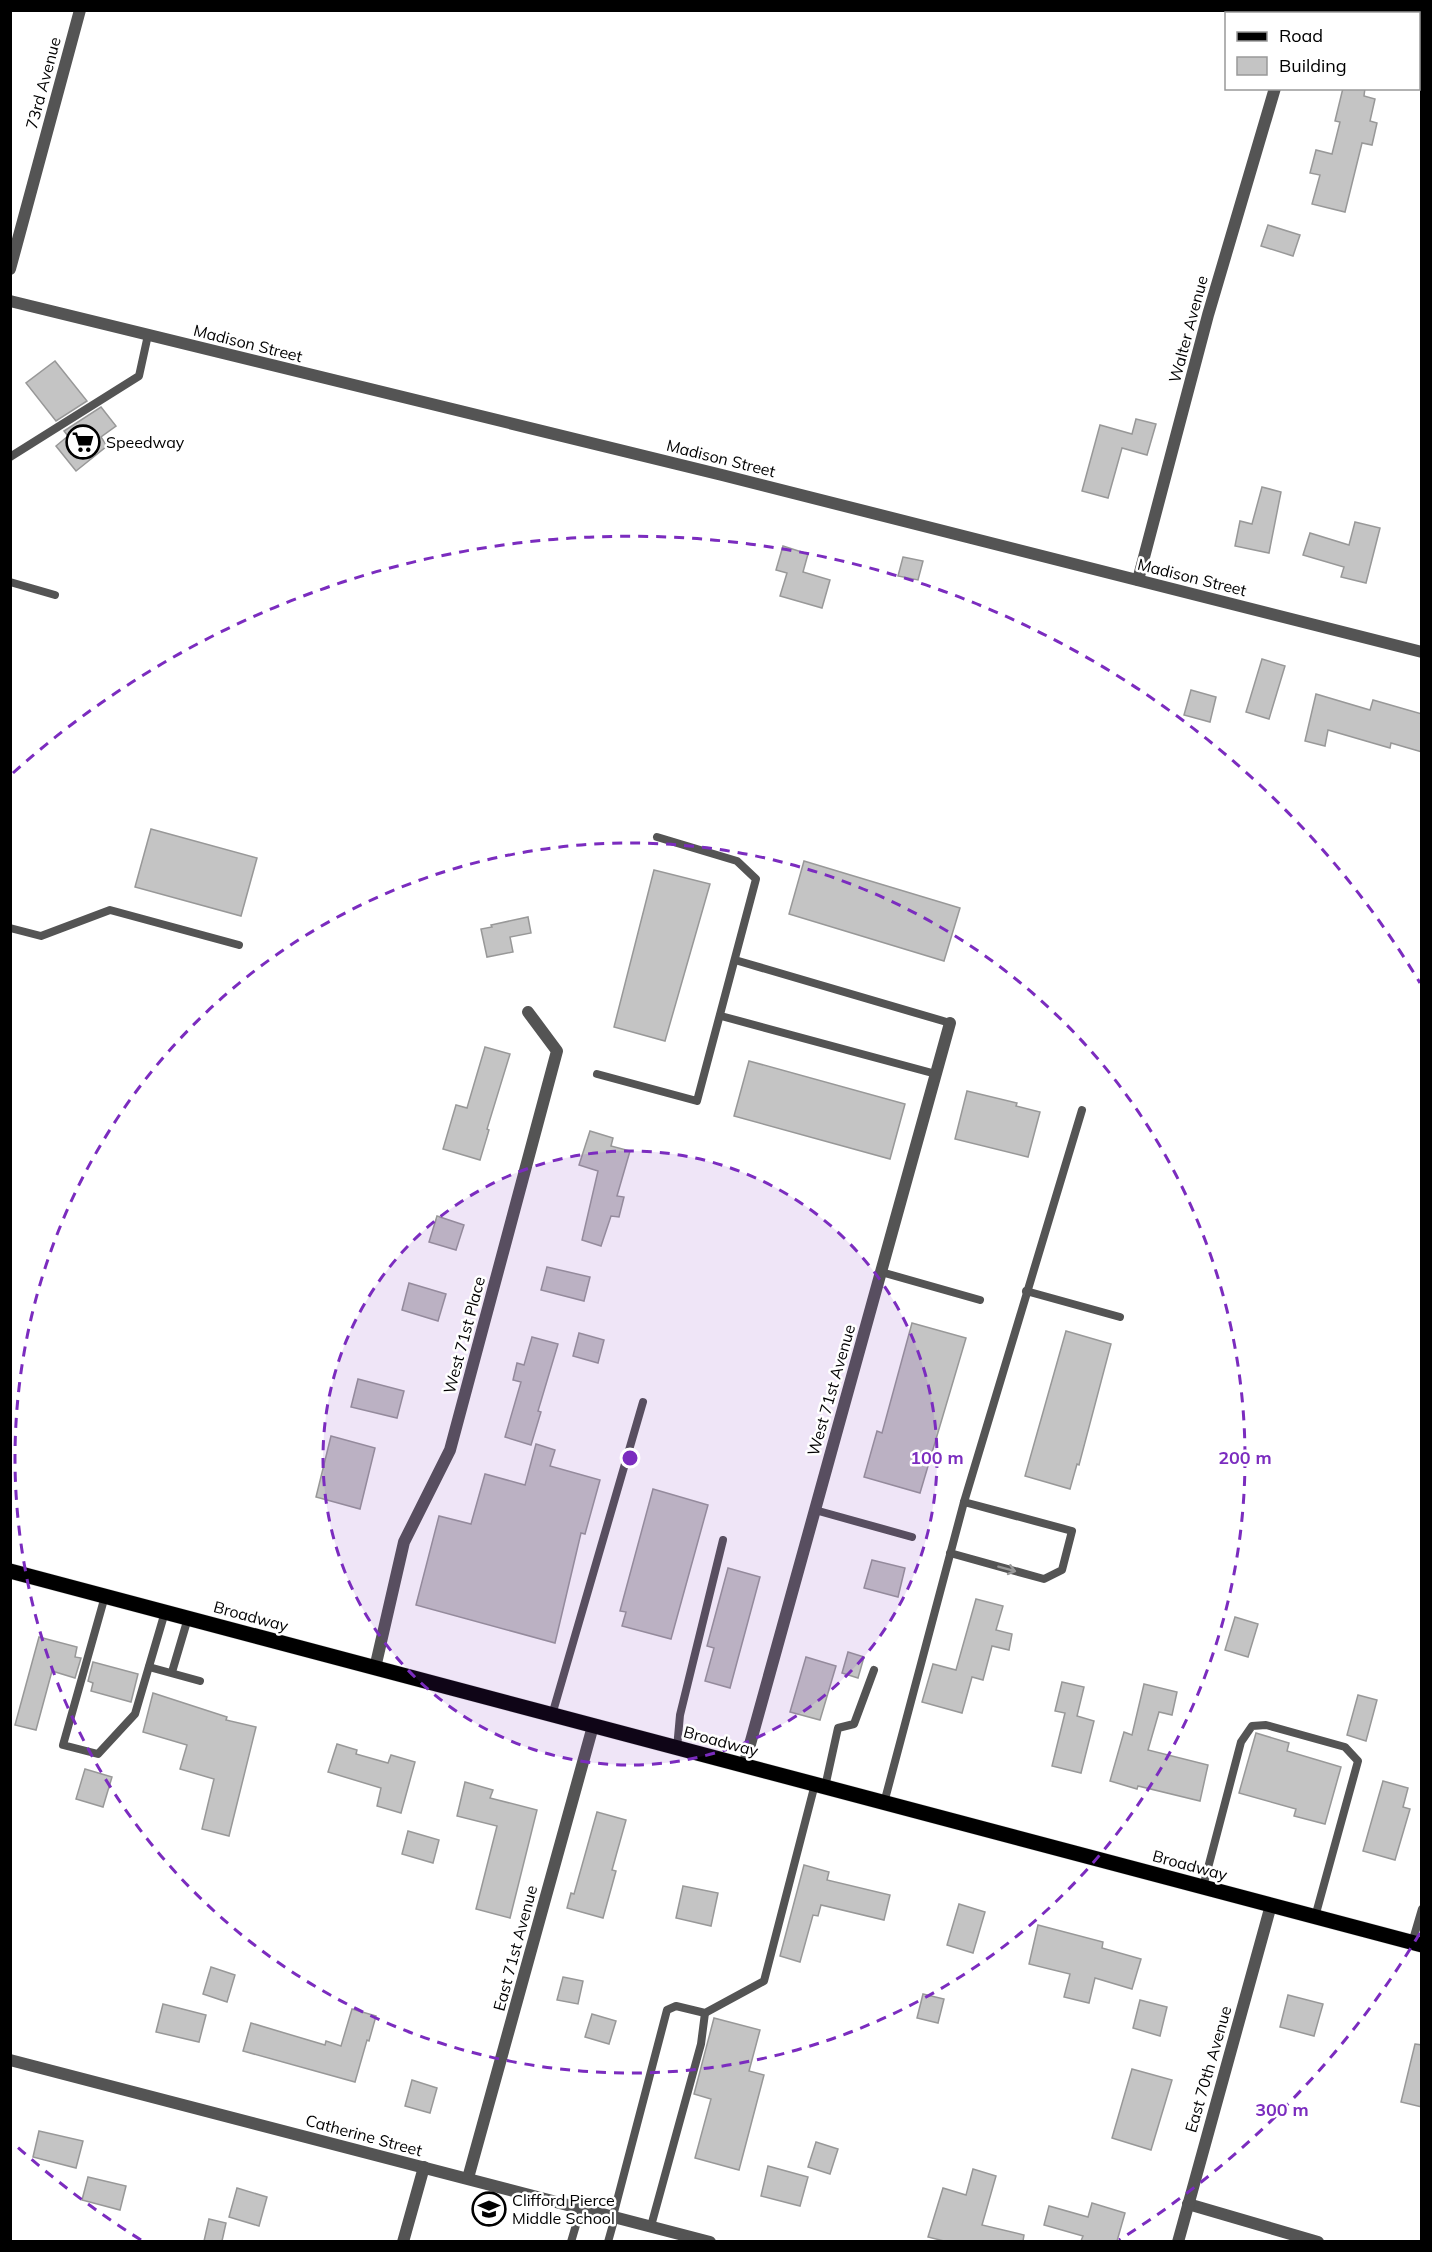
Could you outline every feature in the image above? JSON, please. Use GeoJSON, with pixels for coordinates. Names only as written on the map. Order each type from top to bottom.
{"type":"FeatureCollection","features":[{"type":"Feature","properties":{"kind":"main road","name":"Broadway"},"geometry":{"type":"LineString","coordinates":[[10,1571],[1417,1944]]}},
{"type":"Feature","properties":{"kind":"street","name":"73rd Avenue"},"geometry":{"type":"LineString","coordinates":[[10,268],[80,10]]}},
{"type":"Feature","properties":{"kind":"street","name":"Walter Avenue"},"geometry":{"type":"LineString","coordinates":[[1138,580],[1208,315],[1274,90]]}},
{"type":"Feature","properties":{"kind":"street","name":"Madison Street"},"geometry":{"type":"LineString","coordinates":[[10,301],[722,475],[1422,652]]}},
{"type":"Feature","properties":{"kind":"street","name":"West 71st Place"},"geometry":{"type":"LineString","coordinates":[[375,1668],[404,1542],[450,1450],[557,1051],[528,1012]]}},
{"type":"Feature","properties":{"kind":"street","name":"West 71st Avenue"},"geometry":{"type":"LineString","coordinates":[[744,1766],[950,1023]]}},
{"type":"Feature","properties":{"kind":"street","name":"East 71st Avenue"},"geometry":{"type":"LineString","coordinates":[[468,2178],[593,1725]]}},
{"type":"Feature","properties":{"kind":"street","name":"East 70th Avenue"},"geometry":{"type":"LineString","coordinates":[[1178,2241],[1271,1905]]}},
{"type":"Feature","properties":{"kind":"street","name":"Catherine Street"},"geometry":{"type":"LineString","coordinates":[[10,2060],[710,2241]]}},
{"type":"Feature","properties":{"kind":"street"},"geometry":{"type":"LineString","coordinates":[[403,2241],[424,2167]]}},
{"type":"Feature","properties":{"kind":"street"},"geometry":{"type":"LineString","coordinates":[[1188,2204],[1318,2241]]}},
{"type":"Feature","properties":{"kind":"lane"},"geometry":{"type":"LineString","coordinates":[[10,457],[139,375],[148,335]]}},
{"type":"Feature","properties":{"kind":"lane"},"geometry":{"type":"LineString","coordinates":[[10,582],[55,595]]}},
{"type":"Feature","properties":{"kind":"lane"},"geometry":{"type":"LineString","coordinates":[[597,1074],[697,1101],[756,879],[738,861],[657,837]]}},
{"type":"Feature","properties":{"kind":"lane"},"geometry":{"type":"LineString","coordinates":[[10,927],[41,936],[110,910],[239,945]]}},
{"type":"Feature","properties":{"kind":"lane"},"geometry":{"type":"LineString","coordinates":[[735,960],[950,1023]]}},
{"type":"Feature","properties":{"kind":"lane"},"geometry":{"type":"LineString","coordinates":[[720,1016],[936,1074]]}},
{"type":"Feature","properties":{"kind":"lane"},"geometry":{"type":"LineString","coordinates":[[884,1803],[964,1502],[1082,1110]]}},
{"type":"Feature","properties":{"kind":"lane"},"geometry":{"type":"LineString","coordinates":[[881,1272],[980,1300]]}},
{"type":"Feature","properties":{"kind":"lane"},"geometry":{"type":"LineString","coordinates":[[1026,1291],[1120,1317]]}},
{"type":"Feature","properties":{"kind":"lane"},"geometry":{"type":"LineString","coordinates":[[552,1715],[643,1402]]}},
{"type":"Feature","properties":{"kind":"lane"},"geometry":{"type":"LineString","coordinates":[[950,1553],[1044,1579],[1062,1570],[1072,1532],[964,1502]]}},
{"type":"Feature","properties":{"kind":"lane"},"geometry":{"type":"LineString","coordinates":[[815,1509],[912,1537]]}},
{"type":"Feature","properties":{"kind":"lane"},"geometry":{"type":"LineString","coordinates":[[677,1748],[680,1715],[723,1540]]}},
{"type":"Feature","properties":{"kind":"lane"},"geometry":{"type":"LineString","coordinates":[[105,1596],[63,1745],[98,1754],[135,1714],[165,1612]]}},
{"type":"Feature","properties":{"kind":"lane"},"geometry":{"type":"LineString","coordinates":[[172,1672],[188,1618]]}},
{"type":"Feature","properties":{"kind":"lane"},"geometry":{"type":"LineString","coordinates":[[149,1667],[200,1681]]}},
{"type":"Feature","properties":{"kind":"lane"},"geometry":{"type":"LineString","coordinates":[[608,2241],[668,2010],[676,2006],[705,2013],[764,1981],[838,1728],[854,1724],[874,1670]]}},
{"type":"Feature","properties":{"kind":"lane"},"geometry":{"type":"LineString","coordinates":[[1203,1887],[1241,1742],[1252,1726],[1266,1725],[1345,1747],[1358,1761],[1315,1917]]}},
{"type":"Feature","properties":{"kind":"lane"},"geometry":{"type":"LineString","coordinates":[[1417,1944],[1422,1909]]}},
{"type":"Feature","properties":{"kind":"lane"},"geometry":{"type":"LineString","coordinates":[[651,2226],[701,2044],[705,2013]]}},
{"type":"Feature","properties":{"kind":"lane"},"geometry":{"type":"LineString","coordinates":[[571,2241],[581,2208]]}},
{"type":"Feature","properties":{"kind":"building"},"geometry":{"type":"Polygon","coordinates":[[[1343,90],[1365,90],[1364,96],[1375,99],[1370,121],[1377,123],[1372,145],[1362,143],[1345,212],[1312,204],[1320,175],[1310,173],[1316,150],[1332,154],[1340,122],[1335,121],[1343,90]]]}},
{"type":"Feature","properties":{"kind":"building"},"geometry":{"type":"Polygon","coordinates":[[[1268,225],[1300,235],[1293,256],[1261,246],[1268,225]]]}},
{"type":"Feature","properties":{"kind":"building","name":"Speedway"},"geometry":{"type":"Polygon","coordinates":[[[55,361],[87,401],[56,421],[26,383],[55,361]]]}},
{"type":"Feature","properties":{"kind":"building","name":"Speedway"},"geometry":{"type":"Polygon","coordinates":[[[101,407],[116,426],[101,437],[107,446],[76,471],[56,446],[68,436],[64,431],[101,407]]]}},
{"type":"Feature","properties":{"kind":"building"},"geometry":{"type":"Polygon","coordinates":[[[1136,419],[1156,424],[1147,455],[1122,448],[1108,498],[1082,491],[1100,425],[1132,434],[1136,419]]]}},
{"type":"Feature","properties":{"kind":"building"},"geometry":{"type":"Polygon","coordinates":[[[1262,487],[1281,492],[1269,553],[1235,546],[1240,521],[1252,524],[1262,487]]]}},
{"type":"Feature","properties":{"kind":"building"},"geometry":{"type":"Polygon","coordinates":[[[1355,522],[1380,528],[1366,583],[1341,577],[1344,567],[1303,555],[1310,533],[1349,545],[1355,522]]]}},
{"type":"Feature","properties":{"kind":"building"},"geometry":{"type":"Polygon","coordinates":[[[783,546],[808,554],[803,572],[830,580],[822,608],[780,596],[787,573],[776,570],[783,546]]]}},
{"type":"Feature","properties":{"kind":"building"},"geometry":{"type":"Polygon","coordinates":[[[903,557],[923,561],[918,580],[898,576],[903,557]]]}},
{"type":"Feature","properties":{"kind":"building"},"geometry":{"type":"Polygon","coordinates":[[[1262,659],[1285,666],[1269,719],[1246,712],[1262,659]]]}},
{"type":"Feature","properties":{"kind":"building"},"geometry":{"type":"Polygon","coordinates":[[[1191,690],[1216,697],[1210,722],[1184,715],[1191,690]]]}},
{"type":"Feature","properties":{"kind":"building"},"geometry":{"type":"Polygon","coordinates":[[[1316,694],[1370,710],[1373,700],[1422,714],[1422,752],[1391,743],[1390,748],[1328,730],[1325,746],[1305,741],[1316,694]]]}},
{"type":"Feature","properties":{"kind":"building"},"geometry":{"type":"Polygon","coordinates":[[[151,829],[257,858],[241,916],[135,887],[151,829]]]}},
{"type":"Feature","properties":{"kind":"building"},"geometry":{"type":"Polygon","coordinates":[[[804,861],[960,908],[944,961],[789,914],[804,861]]]}},
{"type":"Feature","properties":{"kind":"building"},"geometry":{"type":"Polygon","coordinates":[[[654,870],[710,884],[665,1041],[614,1027],[654,870]]]}},
{"type":"Feature","properties":{"kind":"building"},"geometry":{"type":"Polygon","coordinates":[[[528,917],[531,933],[510,937],[513,952],[487,957],[481,929],[528,917]]]}},
{"type":"Feature","properties":{"kind":"building"},"geometry":{"type":"Polygon","coordinates":[[[485,1047],[510,1054],[480,1160],[443,1149],[456,1105],[467,1108],[485,1047]]]}},
{"type":"Feature","properties":{"kind":"building"},"geometry":{"type":"Polygon","coordinates":[[[749,1061],[905,1104],[890,1159],[734,1116],[749,1061]]]}},
{"type":"Feature","properties":{"kind":"building"},"geometry":{"type":"Polygon","coordinates":[[[967,1091],[1017,1103],[1016,1106],[1040,1112],[1028,1157],[955,1139],[967,1091]]]}},
{"type":"Feature","properties":{"kind":"building"},"geometry":{"type":"Polygon","coordinates":[[[590,1131],[613,1138],[611,1146],[630,1151],[617,1196],[624,1197],[619,1217],[611,1216],[601,1246],[582,1240],[598,1171],[579,1165],[590,1131]]]}},
{"type":"Feature","properties":{"kind":"building"},"geometry":{"type":"Polygon","coordinates":[[[437,1216],[464,1225],[456,1250],[429,1242],[437,1216]]]}},
{"type":"Feature","properties":{"kind":"building"},"geometry":{"type":"Polygon","coordinates":[[[547,1267],[590,1277],[584,1301],[541,1290],[547,1267]]]}},
{"type":"Feature","properties":{"kind":"building"},"geometry":{"type":"Polygon","coordinates":[[[409,1283],[446,1294],[438,1321],[402,1310],[409,1283]]]}},
{"type":"Feature","properties":{"kind":"building"},"geometry":{"type":"Polygon","coordinates":[[[912,1323],[966,1338],[920,1493],[864,1477],[877,1431],[882,1433],[912,1323]]]}},
{"type":"Feature","properties":{"kind":"building"},"geometry":{"type":"Polygon","coordinates":[[[1066,1331],[1111,1344],[1079,1465],[1077,1464],[1070,1489],[1025,1476],[1066,1331]]]}},
{"type":"Feature","properties":{"kind":"building"},"geometry":{"type":"Polygon","coordinates":[[[579,1333],[604,1340],[598,1363],[573,1356],[579,1333]]]}},
{"type":"Feature","properties":{"kind":"building"},"geometry":{"type":"Polygon","coordinates":[[[532,1337],[558,1344],[538,1411],[541,1412],[531,1445],[505,1437],[521,1382],[513,1380],[517,1363],[524,1365],[532,1337]]]}},
{"type":"Feature","properties":{"kind":"building"},"geometry":{"type":"Polygon","coordinates":[[[358,1379],[404,1391],[397,1418],[351,1407],[358,1379]]]}},
{"type":"Feature","properties":{"kind":"building"},"geometry":{"type":"Polygon","coordinates":[[[331,1436],[375,1448],[360,1509],[316,1497],[331,1436]]]}},
{"type":"Feature","properties":{"kind":"building"},"geometry":{"type":"Polygon","coordinates":[[[536,1444],[555,1450],[550,1466],[600,1480],[585,1534],[581,1533],[555,1643],[416,1605],[439,1516],[471,1524],[485,1474],[525,1485],[536,1444]]]}},
{"type":"Feature","properties":{"kind":"building"},"geometry":{"type":"Polygon","coordinates":[[[653,1489],[708,1505],[671,1639],[622,1626],[626,1612],[620,1611],[653,1489]]]}},
{"type":"Feature","properties":{"kind":"building"},"geometry":{"type":"Polygon","coordinates":[[[872,1560],[905,1568],[898,1597],[864,1588],[872,1560]]]}},
{"type":"Feature","properties":{"kind":"building"},"geometry":{"type":"Polygon","coordinates":[[[728,1568],[760,1577],[730,1688],[705,1681],[714,1648],[707,1646],[728,1568]]]}},
{"type":"Feature","properties":{"kind":"building"},"geometry":{"type":"Polygon","coordinates":[[[976,1599],[1003,1606],[996,1630],[1012,1634],[1009,1650],[992,1646],[983,1680],[972,1677],[962,1713],[922,1702],[933,1664],[956,1670],[976,1599]]]}},
{"type":"Feature","properties":{"kind":"building"},"geometry":{"type":"Polygon","coordinates":[[[1235,1617],[1258,1624],[1248,1657],[1225,1650],[1235,1617]]]}},
{"type":"Feature","properties":{"kind":"building"},"geometry":{"type":"Polygon","coordinates":[[[39,1637],[77,1647],[75,1657],[81,1658],[75,1678],[52,1671],[36,1730],[15,1725],[39,1637]]]}},
{"type":"Feature","properties":{"kind":"building"},"geometry":{"type":"Polygon","coordinates":[[[848,1652],[864,1657],[858,1678],[842,1673],[848,1652]]]}},
{"type":"Feature","properties":{"kind":"building"},"geometry":{"type":"Polygon","coordinates":[[[806,1657],[836,1666],[820,1720],[790,1712],[806,1657]]]}},
{"type":"Feature","properties":{"kind":"building"},"geometry":{"type":"Polygon","coordinates":[[[93,1662],[138,1674],[131,1702],[91,1691],[93,1683],[88,1681],[93,1662]]]}},
{"type":"Feature","properties":{"kind":"building"},"geometry":{"type":"Polygon","coordinates":[[[1062,1682],[1084,1687],[1077,1716],[1094,1721],[1081,1773],[1052,1766],[1065,1713],[1055,1711],[1062,1682]]]}},
{"type":"Feature","properties":{"kind":"building"},"geometry":{"type":"Polygon","coordinates":[[[1144,1684],[1177,1692],[1172,1715],[1159,1712],[1148,1750],[1208,1765],[1200,1801],[1138,1786],[1137,1789],[1110,1781],[1124,1732],[1132,1735],[1144,1684]]]}},
{"type":"Feature","properties":{"kind":"building"},"geometry":{"type":"Polygon","coordinates":[[[153,1693],[227,1717],[226,1720],[256,1727],[229,1836],[202,1829],[214,1779],[180,1769],[187,1745],[143,1732],[153,1693]]]}},
{"type":"Feature","properties":{"kind":"building"},"geometry":{"type":"Polygon","coordinates":[[[1358,1695],[1377,1700],[1366,1741],[1347,1735],[1358,1695]]]}},
{"type":"Feature","properties":{"kind":"building"},"geometry":{"type":"Polygon","coordinates":[[[1256,1733],[1289,1743],[1287,1751],[1341,1767],[1325,1824],[1294,1816],[1296,1809],[1239,1793],[1256,1733]]]}},
{"type":"Feature","properties":{"kind":"building"},"geometry":{"type":"Polygon","coordinates":[[[337,1744],[357,1750],[356,1754],[388,1763],[391,1755],[415,1762],[401,1813],[377,1806],[381,1788],[328,1772],[337,1744]]]}},
{"type":"Feature","properties":{"kind":"building"},"geometry":{"type":"Polygon","coordinates":[[[85,1769],[112,1777],[103,1807],[76,1799],[85,1769]]]}},
{"type":"Feature","properties":{"kind":"building"},"geometry":{"type":"Polygon","coordinates":[[[1383,1781],[1408,1788],[1403,1807],[1410,1809],[1395,1860],[1363,1851],[1383,1781]]]}},
{"type":"Feature","properties":{"kind":"building"},"geometry":{"type":"Polygon","coordinates":[[[465,1782],[493,1790],[490,1798],[537,1810],[510,1918],[476,1909],[497,1826],[457,1816],[465,1782]]]}},
{"type":"Feature","properties":{"kind":"building"},"geometry":{"type":"Polygon","coordinates":[[[597,1812],[626,1820],[612,1870],[616,1871],[603,1918],[567,1908],[571,1893],[574,1894],[597,1812]]]}},
{"type":"Feature","properties":{"kind":"building"},"geometry":{"type":"Polygon","coordinates":[[[408,1831],[439,1840],[433,1863],[402,1854],[408,1831]]]}},
{"type":"Feature","properties":{"kind":"building"},"geometry":{"type":"Polygon","coordinates":[[[804,1865],[829,1872],[827,1880],[890,1895],[884,1920],[821,1905],[818,1916],[813,1915],[800,1962],[780,1956],[804,1865]]]}},
{"type":"Feature","properties":{"kind":"building"},"geometry":{"type":"Polygon","coordinates":[[[683,1886],[718,1893],[711,1926],[676,1918],[683,1886]]]}},
{"type":"Feature","properties":{"kind":"building"},"geometry":{"type":"Polygon","coordinates":[[[959,1904],[985,1912],[973,1953],[947,1945],[959,1904]]]}},
{"type":"Feature","properties":{"kind":"building"},"geometry":{"type":"Polygon","coordinates":[[[1038,1925],[1103,1942],[1102,1948],[1141,1959],[1132,1989],[1095,1978],[1089,2003],[1064,1997],[1070,1974],[1029,1964],[1038,1925]]]}},
{"type":"Feature","properties":{"kind":"building"},"geometry":{"type":"Polygon","coordinates":[[[211,1967],[235,1975],[227,2002],[203,1994],[211,1967]]]}},
{"type":"Feature","properties":{"kind":"building"},"geometry":{"type":"Polygon","coordinates":[[[563,1977],[583,1981],[578,2004],[557,2000],[563,1977]]]}},
{"type":"Feature","properties":{"kind":"building"},"geometry":{"type":"Polygon","coordinates":[[[923,1994],[944,1999],[938,2023],[917,2018],[923,1994]]]}},
{"type":"Feature","properties":{"kind":"building"},"geometry":{"type":"Polygon","coordinates":[[[1288,1995],[1323,2004],[1314,2036],[1280,2027],[1288,1995]]]}},
{"type":"Feature","properties":{"kind":"building"},"geometry":{"type":"Polygon","coordinates":[[[1140,2000],[1167,2007],[1160,2036],[1133,2028],[1140,2000]]]}},
{"type":"Feature","properties":{"kind":"building"},"geometry":{"type":"Polygon","coordinates":[[[163,2004],[206,2015],[199,2042],[156,2032],[163,2004]]]}},
{"type":"Feature","properties":{"kind":"building"},"geometry":{"type":"Polygon","coordinates":[[[352,2009],[376,2016],[355,2082],[243,2051],[251,2023],[325,2045],[326,2041],[341,2046],[352,2009]]]}},
{"type":"Feature","properties":{"kind":"building"},"geometry":{"type":"Polygon","coordinates":[[[592,2014],[616,2021],[609,2044],[585,2037],[592,2014]]]}},
{"type":"Feature","properties":{"kind":"building"},"geometry":{"type":"Polygon","coordinates":[[[714,2018],[760,2030],[749,2071],[764,2075],[739,2170],[695,2158],[711,2099],[694,2094],[714,2018]]]}},
{"type":"Feature","properties":{"kind":"building"},"geometry":{"type":"Polygon","coordinates":[[[1415,2044],[1422,2045],[1422,2107],[1401,2102],[1415,2044]]]}},
{"type":"Feature","properties":{"kind":"building"},"geometry":{"type":"Polygon","coordinates":[[[1132,2069],[1172,2080],[1151,2150],[1112,2138],[1132,2069]]]}},
{"type":"Feature","properties":{"kind":"building"},"geometry":{"type":"Polygon","coordinates":[[[412,2080],[437,2088],[430,2113],[405,2106],[412,2080]]]}},
{"type":"Feature","properties":{"kind":"building"},"geometry":{"type":"Polygon","coordinates":[[[39,2131],[83,2141],[76,2168],[33,2157],[39,2131]]]}},
{"type":"Feature","properties":{"kind":"building"},"geometry":{"type":"Polygon","coordinates":[[[816,2142],[838,2149],[830,2174],[808,2167],[816,2142]]]}},
{"type":"Feature","properties":{"kind":"building"},"geometry":{"type":"Polygon","coordinates":[[[768,2166],[808,2177],[800,2206],[761,2196],[768,2166]]]}},
{"type":"Feature","properties":{"kind":"building"},"geometry":{"type":"Polygon","coordinates":[[[973,2169],[996,2176],[982,2225],[1024,2235],[1023,2241],[944,2241],[928,2237],[943,2188],[966,2195],[973,2169]]]}},
{"type":"Feature","properties":{"kind":"building"},"geometry":{"type":"Polygon","coordinates":[[[88,2177],[126,2186],[120,2210],[82,2200],[88,2177]]]}},
{"type":"Feature","properties":{"kind":"building"},"geometry":{"type":"Polygon","coordinates":[[[237,2188],[267,2197],[259,2226],[229,2217],[237,2188]]]}},
{"type":"Feature","properties":{"kind":"building"},"geometry":{"type":"Polygon","coordinates":[[[1092,2203],[1125,2213],[1117,2241],[1081,2241],[1083,2236],[1044,2225],[1049,2206],[1088,2217],[1092,2203]]]}},
{"type":"Feature","properties":{"kind":"building"},"geometry":{"type":"Polygon","coordinates":[[[209,2219],[226,2223],[222,2241],[204,2241],[209,2219]]]}},
{"type":"Feature","properties":{"kind":"place","name":"Speedway"},"geometry":{"type":"Point","coordinates":[83,442]}},
{"type":"Feature","properties":{"kind":"place","name":"Clifford Pierce Middle School"},"geometry":{"type":"Point","coordinates":[489,2209]}}]}
